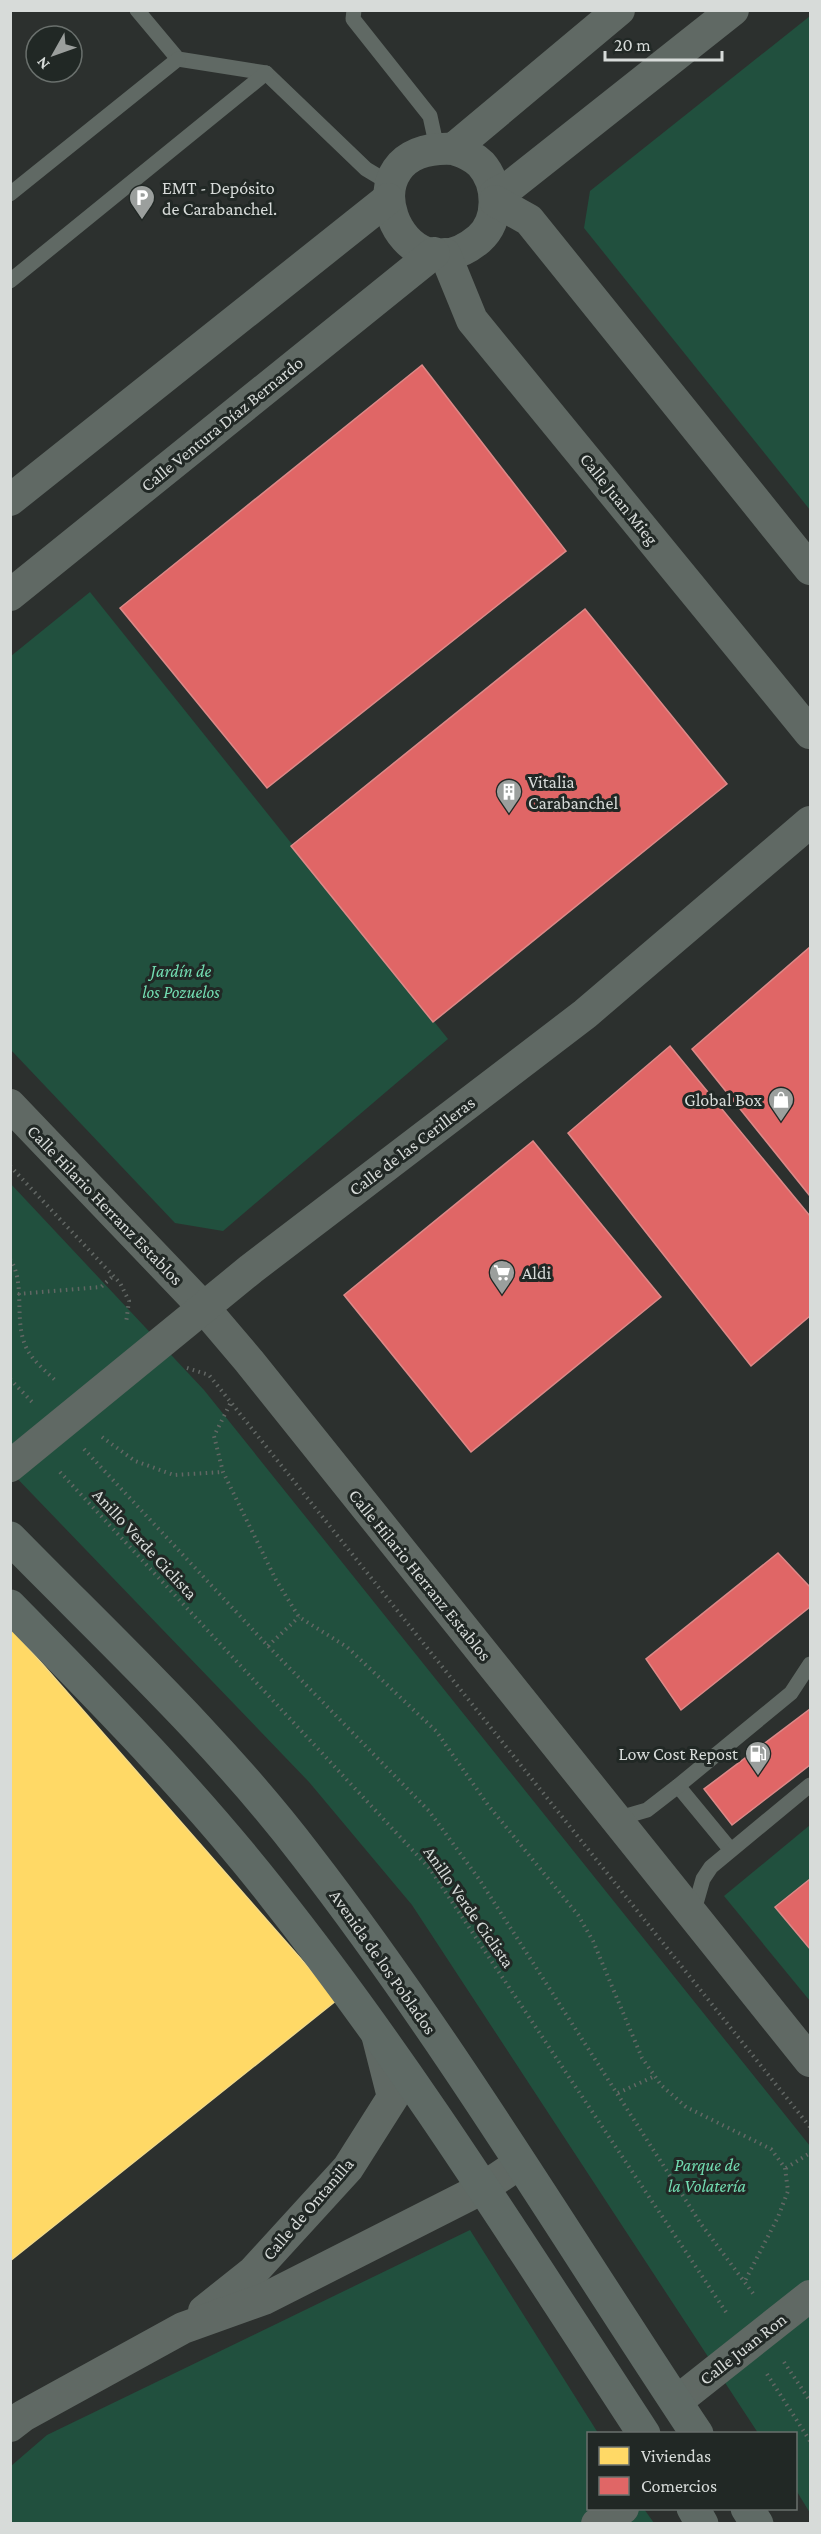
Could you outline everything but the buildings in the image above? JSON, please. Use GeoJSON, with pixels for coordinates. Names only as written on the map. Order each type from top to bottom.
{"type":"FeatureCollection","features":[{"type":"Feature","properties":{"kind":"main road","name":"Avenida de los Poblados"},"geometry":{"type":"LineString","coordinates":[[10,1538],[216,1748],[304,1852],[387,1965],[696,2432]]}},
{"type":"Feature","properties":{"kind":"main road"},"geometry":{"type":"LineString","coordinates":[[10,1605],[170,1770],[272,1892],[376,2030],[643,2432]]}},
{"type":"Feature","properties":{"kind":"main road"},"geometry":{"type":"LineString","coordinates":[[694,2510],[702,2523]]}},
{"type":"Feature","properties":{"kind":"main road"},"geometry":{"type":"LineString","coordinates":[[748,2510],[758,2523]]}},
{"type":"Feature","properties":{"kind":"street"},"geometry":{"type":"LineString","coordinates":[[10,500],[390,191],[409,158],[445,148],[619,10]]}},
{"type":"Feature","properties":{"kind":"street"},"geometry":{"type":"LineString","coordinates":[[495,198],[733,10]]}},
{"type":"Feature","properties":{"kind":"street"},"geometry":{"type":"LineString","coordinates":[[445,148],[469,154],[490,178],[495,198],[529,220],[810,568]]}},
{"type":"Feature","properties":{"kind":"street"},"geometry":{"type":"LineString","coordinates":[[390,191],[391,218],[401,235],[416,248],[440,254]]}},
{"type":"Feature","properties":{"kind":"street","name":"Calle Ventura Díaz Bernardo"},"geometry":{"type":"LineString","coordinates":[[10,595],[440,254],[464,249],[481,237],[491,221],[495,198]]}},
{"type":"Feature","properties":{"kind":"street","name":"Calle Juan Mieg"},"geometry":{"type":"LineString","coordinates":[[440,254],[472,320],[810,733]]}},
{"type":"Feature","properties":{"kind":"street","name":"Calle de las Cerilleras"},"geometry":{"type":"LineString","coordinates":[[10,1466],[250,1269],[585,1014],[810,822]]}},
{"type":"Feature","properties":{"kind":"street","name":"Calle Hilario Herranz Establos"},"geometry":{"type":"LineString","coordinates":[[10,1105],[204,1308],[810,2061]]}},
{"type":"Feature","properties":{"kind":"street","name":"Calle de Ontanilla"},"geometry":{"type":"LineString","coordinates":[[183,2328],[253,2272],[348,2168],[393,2097],[376,2030]]}},
{"type":"Feature","properties":{"kind":"street","name":"Calle de Ontanilla"},"geometry":{"type":"LineString","coordinates":[[10,2426],[23,2416],[183,2328],[264,2299],[483,2188],[520,2163]]}},
{"type":"Feature","properties":{"kind":"street","name":"Calle Juan Ron"},"geometry":{"type":"LineString","coordinates":[[676,2402],[810,2296]]}},
{"type":"Feature","properties":{"kind":"street"},"geometry":{"type":"LineString","coordinates":[[597,2523],[620,2510]]}},
{"type":"Feature","properties":{"kind":"lane"},"geometry":{"type":"LineString","coordinates":[[137,10],[178,59],[266,73],[390,191]]}},
{"type":"Feature","properties":{"kind":"lane"},"geometry":{"type":"LineString","coordinates":[[356,13],[430,116],[445,148]]}},
{"type":"Feature","properties":{"kind":"lane"},"geometry":{"type":"LineString","coordinates":[[10,194],[178,59]]}},
{"type":"Feature","properties":{"kind":"lane"},"geometry":{"type":"LineString","coordinates":[[10,281],[266,73]]}},
{"type":"Feature","properties":{"kind":"lane"},"geometry":{"type":"LineString","coordinates":[[616,1819],[647,1810],[678,1786],[791,1693],[810,1664]]}},
{"type":"Feature","properties":{"kind":"lane"},"geometry":{"type":"LineString","coordinates":[[693,1914],[703,1879],[730,1849],[810,1785]]}},
{"type":"Feature","properties":{"kind":"lane"},"geometry":{"type":"LineString","coordinates":[[678,1786],[730,1849]]}},
{"type":"Feature","properties":{"kind":"path"},"geometry":{"type":"LineString","coordinates":[[10,1166],[113,1276],[129,1301],[125,1327]]}},
{"type":"Feature","properties":{"kind":"path"},"geometry":{"type":"LineString","coordinates":[[10,1259],[16,1268],[20,1323],[28,1351],[60,1385],[51,1391]]}},
{"type":"Feature","properties":{"kind":"path"},"geometry":{"type":"LineString","coordinates":[[18,1294],[101,1287],[113,1276]]}},
{"type":"Feature","properties":{"kind":"path"},"geometry":{"type":"LineString","coordinates":[[182,1366],[209,1375],[810,2127]]}},
{"type":"Feature","properties":{"kind":"path"},"geometry":{"type":"LineString","coordinates":[[10,1379],[35,1404],[43,1398]]}},
{"type":"Feature","properties":{"kind":"path"},"geometry":{"type":"LineString","coordinates":[[230,1404],[214,1436],[223,1472],[276,1580],[299,1617],[347,1647],[436,1731],[488,1805],[578,1916],[593,1941],[642,2058],[655,2076],[686,2107],[771,2149],[785,2168],[788,2192],[778,2217],[744,2281]]}},
{"type":"Feature","properties":{"kind":"path"},"geometry":{"type":"LineString","coordinates":[[96,1432],[135,1461],[174,1475],[223,1472]]}},
{"type":"Feature","properties":{"kind":"path"},"geometry":{"type":"LineString","coordinates":[[89,1439],[81,1446],[268,1646],[429,1811],[479,1879],[701,2224],[760,2302]]}},
{"type":"Feature","properties":{"kind":"path","name":"Anillo Verde Ciclista"},"geometry":{"type":"LineString","coordinates":[[35,1444],[430,1869],[810,2441]]}},
{"type":"Feature","properties":{"kind":"path"},"geometry":{"type":"LineString","coordinates":[[268,1646],[299,1617]]}},
{"type":"Feature","properties":{"kind":"path"},"geometry":{"type":"LineString","coordinates":[[618,2093],[655,2076]]}},
{"type":"Feature","properties":{"kind":"path"},"geometry":{"type":"LineString","coordinates":[[785,2168],[810,2153]]}},
{"type":"Feature","properties":{"kind":"path"},"geometry":{"type":"LineString","coordinates":[[782,2358],[810,2401]]}},
{"type":"Feature","properties":{"kind":"green space"},"geometry":{"type":"Polygon","coordinates":[[[810,16],[810,510],[584,228],[590,191],[810,16]]]}},
{"type":"Feature","properties":{"kind":"green space","name":"Jardín de los Pozuelos"},"geometry":{"type":"Polygon","coordinates":[[[90,592],[448,1039],[223,1231],[175,1223],[11,1050],[11,656],[90,592]]]}},
{"type":"Feature","properties":{"kind":"green space","name":"Parque de la Volatería"},"geometry":{"type":"Polygon","coordinates":[[[10,1183],[204,1390],[810,2146],[810,2513],[797,2492],[797,2432],[757,2432],[412,1905],[309,1782],[11,1472],[10,1183]]]}},
{"type":"Feature","properties":{"kind":"green space"},"geometry":{"type":"Polygon","coordinates":[[[810,1825],[810,2001],[724,1896],[810,1825]]]}},
{"type":"Feature","properties":{"kind":"green space"},"geometry":{"type":"Polygon","coordinates":[[[470,2230],[597,2432],[587,2432],[587,2510],[645,2510],[654,2523],[11,2524],[11,2466],[47,2435],[470,2230]]]}},
{"type":"Feature","properties":{"kind":"place","name":"EMT - Depósito de Carabanchel."},"geometry":{"type":"Point","coordinates":[142,221]}},
{"type":"Feature","properties":{"kind":"place","name":"Vitalia Carabanchel"},"geometry":{"type":"Point","coordinates":[509,815]}},
{"type":"Feature","properties":{"kind":"place","name":"Global Box"},"geometry":{"type":"Point","coordinates":[781,1123]}},
{"type":"Feature","properties":{"kind":"place","name":"Aldi"},"geometry":{"type":"Point","coordinates":[502,1296]}},
{"type":"Feature","properties":{"kind":"place","name":"Low Cost Repost"},"geometry":{"type":"Point","coordinates":[758,1777]}}]}
